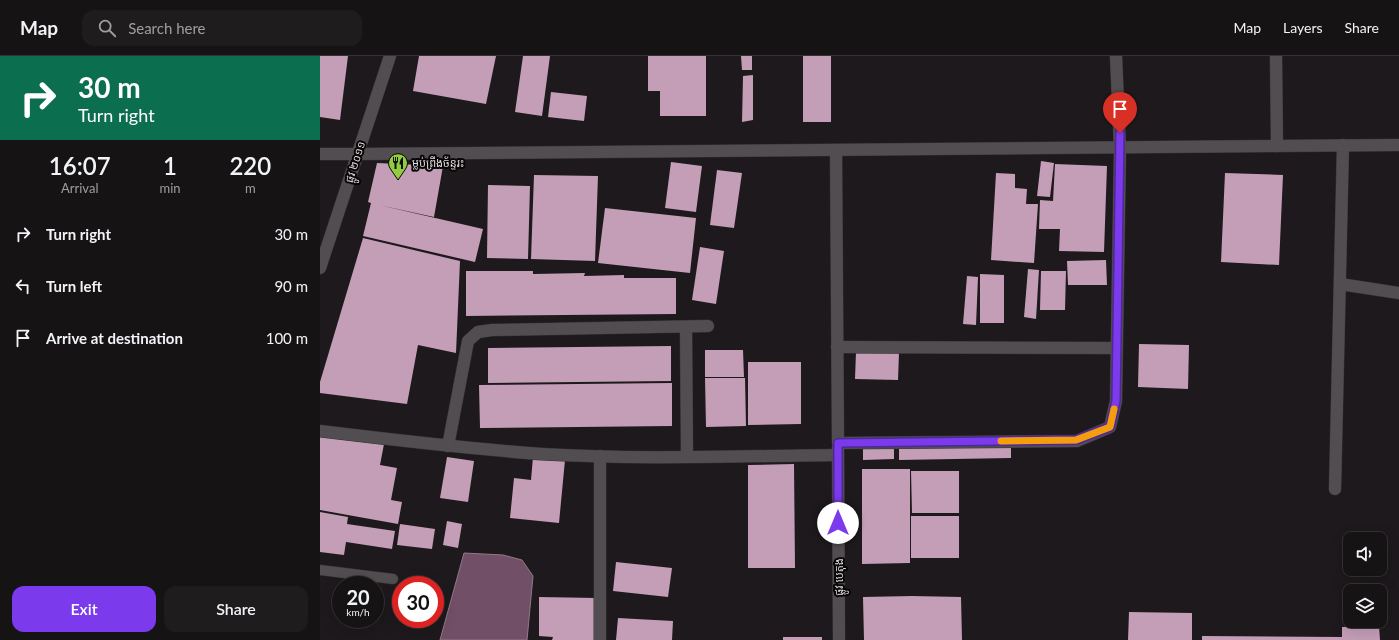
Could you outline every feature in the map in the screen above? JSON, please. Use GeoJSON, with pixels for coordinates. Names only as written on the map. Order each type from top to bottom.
{"type":"FeatureCollection","features":[{"type":"Feature","properties":{"kind":"street","name":"ផ្លូវ ២០១១"},"geometry":{"type":"LineString","coordinates":[[320,268],[390,56]]}},
{"type":"Feature","properties":{"kind":"street"},"geometry":{"type":"LineString","coordinates":[[838,443],[1076,440],[1110,427],[1116,401],[1115,348],[1120,148],[1116,56]]}},
{"type":"Feature","properties":{"kind":"street"},"geometry":{"type":"LineString","coordinates":[[1276,56],[1277,146]]}},
{"type":"Feature","properties":{"kind":"street"},"geometry":{"type":"LineString","coordinates":[[1335,489],[1343,145]]}},
{"type":"Feature","properties":{"kind":"street"},"geometry":{"type":"LineString","coordinates":[[320,154],[1399,145]]}},
{"type":"Feature","properties":{"kind":"street","name":"ផ្លូវ បេតុង"},"geometry":{"type":"LineString","coordinates":[[836,150],[839,640]]}},
{"type":"Feature","properties":{"kind":"street"},"geometry":{"type":"LineString","coordinates":[[1340,284],[1399,293]]}},
{"type":"Feature","properties":{"kind":"street"},"geometry":{"type":"LineString","coordinates":[[448,446],[468,341],[478,332],[492,330],[708,326]]}},
{"type":"Feature","properties":{"kind":"street"},"geometry":{"type":"LineString","coordinates":[[686,327],[687,456]]}},
{"type":"Feature","properties":{"kind":"street"},"geometry":{"type":"LineString","coordinates":[[837,347],[1115,348]]}},
{"type":"Feature","properties":{"kind":"street"},"geometry":{"type":"LineString","coordinates":[[320,431],[448,446],[543,454],[600,456],[838,456]]}},
{"type":"Feature","properties":{"kind":"street"},"geometry":{"type":"LineString","coordinates":[[600,456],[600,640]]}},
{"type":"Feature","properties":{"kind":"lane"},"geometry":{"type":"LineString","coordinates":[[320,570],[392,579]]}},
{"type":"Feature","properties":{"kind":"shaded area"},"geometry":{"type":"Polygon","coordinates":[[[464,553],[503,555],[522,560],[533,576],[527,640],[440,640],[464,553]]]}},
{"type":"Feature","properties":{"kind":"building"},"geometry":{"type":"Polygon","coordinates":[[[320,56],[348,56],[340,120],[320,117],[320,56]]]}},
{"type":"Feature","properties":{"kind":"building"},"geometry":{"type":"Polygon","coordinates":[[[419,56],[496,56],[486,104],[413,91],[419,56]]]}},
{"type":"Feature","properties":{"kind":"building"},"geometry":{"type":"Polygon","coordinates":[[[523,56],[550,56],[542,116],[515,112],[523,56]]]}},
{"type":"Feature","properties":{"kind":"building"},"geometry":{"type":"Polygon","coordinates":[[[648,56],[706,56],[706,116],[660,116],[660,91],[648,91],[648,56]]]}},
{"type":"Feature","properties":{"kind":"building"},"geometry":{"type":"Polygon","coordinates":[[[741,56],[752,56],[752,70],[742,70],[741,56]]]}},
{"type":"Feature","properties":{"kind":"building"},"geometry":{"type":"Polygon","coordinates":[[[803,56],[831,56],[831,122],[803,122],[803,56]]]}},
{"type":"Feature","properties":{"kind":"building"},"geometry":{"type":"Polygon","coordinates":[[[753,75],[753,120],[742,122],[743,76],[753,75]]]}},
{"type":"Feature","properties":{"kind":"building"},"geometry":{"type":"Polygon","coordinates":[[[551,92],[587,96],[584,121],[548,117],[551,92]]]}},
{"type":"Feature","properties":{"kind":"building"},"geometry":{"type":"Polygon","coordinates":[[[1041,161],[1054,163],[1050,197],[1037,196],[1041,161]]]}},
{"type":"Feature","properties":{"kind":"building"},"geometry":{"type":"Polygon","coordinates":[[[671,162],[702,166],[696,212],[665,208],[671,162]]]}},
{"type":"Feature","properties":{"kind":"building"},"geometry":{"type":"Polygon","coordinates":[[[377,163],[443,166],[434,217],[379,205],[483,229],[475,262],[363,236],[371,203],[368,202],[377,163]]]}},
{"type":"Feature","properties":{"kind":"building"},"geometry":{"type":"Polygon","coordinates":[[[1055,164],[1107,166],[1104,252],[1059,251],[1060,229],[1039,229],[1040,200],[1053,201],[1055,164]]]}},
{"type":"Feature","properties":{"kind":"building"},"geometry":{"type":"Polygon","coordinates":[[[717,170],[742,173],[734,228],[710,225],[717,170]]]}},
{"type":"Feature","properties":{"kind":"building"},"geometry":{"type":"Polygon","coordinates":[[[996,173],[1015,174],[1015,188],[1027,189],[1026,204],[1038,204],[1034,263],[991,260],[996,173]]]}},
{"type":"Feature","properties":{"kind":"building"},"geometry":{"type":"Polygon","coordinates":[[[1225,173],[1283,175],[1279,265],[1221,262],[1225,173]]]}},
{"type":"Feature","properties":{"kind":"building"},"geometry":{"type":"Polygon","coordinates":[[[534,175],[598,176],[595,261],[531,259],[534,175]]]}},
{"type":"Feature","properties":{"kind":"building"},"geometry":{"type":"Polygon","coordinates":[[[488,185],[530,186],[528,259],[487,258],[488,185]]]}},
{"type":"Feature","properties":{"kind":"building"},"geometry":{"type":"Polygon","coordinates":[[[605,208],[696,218],[690,273],[598,263],[605,208]]]}},
{"type":"Feature","properties":{"kind":"building"},"geometry":{"type":"Polygon","coordinates":[[[363,238],[460,261],[456,353],[418,345],[407,404],[320,393],[320,382],[363,238]]]}},
{"type":"Feature","properties":{"kind":"building"},"geometry":{"type":"Polygon","coordinates":[[[700,247],[724,251],[716,304],[692,300],[700,247]]]}},
{"type":"Feature","properties":{"kind":"building"},"geometry":{"type":"Polygon","coordinates":[[[1106,260],[1107,285],[1068,285],[1067,261],[1106,260]]]}},
{"type":"Feature","properties":{"kind":"building"},"geometry":{"type":"Polygon","coordinates":[[[1028,269],[1039,270],[1036,319],[1024,317],[1028,269]]]}},
{"type":"Feature","properties":{"kind":"building"},"geometry":{"type":"Polygon","coordinates":[[[466,271],[533,271],[533,274],[585,273],[584,276],[624,275],[624,278],[676,278],[676,314],[466,316],[466,271]]]}},
{"type":"Feature","properties":{"kind":"building"},"geometry":{"type":"Polygon","coordinates":[[[1041,271],[1066,271],[1065,310],[1040,310],[1041,271]]]}},
{"type":"Feature","properties":{"kind":"building"},"geometry":{"type":"Polygon","coordinates":[[[980,274],[1004,275],[1004,323],[980,323],[980,274]]]}},
{"type":"Feature","properties":{"kind":"building"},"geometry":{"type":"Polygon","coordinates":[[[967,276],[978,277],[976,325],[963,324],[967,276]]]}},
{"type":"Feature","properties":{"kind":"building"},"geometry":{"type":"Polygon","coordinates":[[[1139,344],[1189,345],[1188,389],[1138,387],[1139,344]]]}},
{"type":"Feature","properties":{"kind":"building"},"geometry":{"type":"Polygon","coordinates":[[[671,346],[671,381],[488,383],[488,348],[671,346]]]}},
{"type":"Feature","properties":{"kind":"building"},"geometry":{"type":"Polygon","coordinates":[[[705,350],[743,350],[744,377],[705,377],[705,350]]]}},
{"type":"Feature","properties":{"kind":"building"},"geometry":{"type":"Polygon","coordinates":[[[856,352],[899,353],[898,380],[855,379],[856,352]]]}},
{"type":"Feature","properties":{"kind":"building"},"geometry":{"type":"Polygon","coordinates":[[[748,362],[801,362],[801,424],[748,425],[748,362]]]}},
{"type":"Feature","properties":{"kind":"building"},"geometry":{"type":"Polygon","coordinates":[[[705,378],[745,378],[746,426],[706,427],[705,378]]]}},
{"type":"Feature","properties":{"kind":"building"},"geometry":{"type":"Polygon","coordinates":[[[672,383],[672,426],[480,428],[479,385],[672,383]]]}},
{"type":"Feature","properties":{"kind":"building"},"geometry":{"type":"Polygon","coordinates":[[[320,435],[384,444],[380,465],[397,468],[391,500],[402,502],[398,524],[320,510],[320,435]]]}},
{"type":"Feature","properties":{"kind":"building"},"geometry":{"type":"Polygon","coordinates":[[[894,445],[894,459],[863,460],[863,446],[894,445]]]}},
{"type":"Feature","properties":{"kind":"building"},"geometry":{"type":"Polygon","coordinates":[[[1011,445],[1011,458],[899,460],[899,446],[1011,445]]]}},
{"type":"Feature","properties":{"kind":"building"},"geometry":{"type":"Polygon","coordinates":[[[447,457],[474,461],[468,502],[440,498],[447,457]]]}},
{"type":"Feature","properties":{"kind":"building"},"geometry":{"type":"Polygon","coordinates":[[[533,457],[565,460],[559,523],[510,518],[514,478],[531,480],[533,457]]]}},
{"type":"Feature","properties":{"kind":"building"},"geometry":{"type":"Polygon","coordinates":[[[794,464],[795,568],[748,568],[748,465],[794,464]]]}},
{"type":"Feature","properties":{"kind":"building"},"geometry":{"type":"Polygon","coordinates":[[[862,469],[910,469],[910,563],[862,564],[862,469]]]}},
{"type":"Feature","properties":{"kind":"building"},"geometry":{"type":"Polygon","coordinates":[[[911,471],[959,471],[959,513],[912,513],[911,471]]]}},
{"type":"Feature","properties":{"kind":"building"},"geometry":{"type":"Polygon","coordinates":[[[320,512],[348,517],[347,524],[395,531],[392,549],[346,542],[344,555],[320,552],[320,512]]]}},
{"type":"Feature","properties":{"kind":"building"},"geometry":{"type":"Polygon","coordinates":[[[911,516],[959,516],[959,558],[911,558],[911,516]]]}},
{"type":"Feature","properties":{"kind":"building"},"geometry":{"type":"Polygon","coordinates":[[[447,521],[462,524],[458,548],[443,545],[447,521]]]}},
{"type":"Feature","properties":{"kind":"building"},"geometry":{"type":"Polygon","coordinates":[[[400,524],[435,529],[432,549],[397,545],[400,524]]]}},
{"type":"Feature","properties":{"kind":"building"},"geometry":{"type":"Polygon","coordinates":[[[616,562],[672,568],[668,597],[613,591],[616,562]]]}},
{"type":"Feature","properties":{"kind":"building"},"geometry":{"type":"Polygon","coordinates":[[[539,597],[597,598],[596,640],[552,640],[553,637],[539,636],[539,597]]]}},
{"type":"Feature","properties":{"kind":"building"},"geometry":{"type":"Polygon","coordinates":[[[863,597],[961,597],[962,640],[864,640],[863,597]]]}},
{"type":"Feature","properties":{"kind":"building"},"geometry":{"type":"Polygon","coordinates":[[[1129,612],[1192,613],[1192,640],[1128,640],[1129,612]]]}},
{"type":"Feature","properties":{"kind":"building"},"geometry":{"type":"Polygon","coordinates":[[[618,618],[673,621],[672,640],[616,640],[618,618]]]}},
{"type":"Feature","properties":{"kind":"building"},"geometry":{"type":"Polygon","coordinates":[[[1342,627],[1379,628],[1380,640],[1202,640],[1202,636],[1342,637],[1342,627]]]}},
{"type":"Feature","properties":{"kind":"building"},"geometry":{"type":"Polygon","coordinates":[[[783,637],[822,637],[822,640],[783,640],[783,637]]]}},
{"type":"Feature","properties":{"kind":"slow traffic"},"geometry":{"type":"LineString","coordinates":[[1001,441],[1076,440],[1110,427],[1114,409]]}},
{"type":"Feature","properties":{"kind":"place","name":"ម្លប់ព្រីងច័ន្ទរះ"},"geometry":{"type":"Point","coordinates":[398,180]}},
{"type":"Feature","properties":{"kind":"route"},"geometry":{"type":"LineString","coordinates":[[838,523],[838,443],[1076,440],[1110,427],[1116,401],[1115,348],[1120,133]]}}]}
